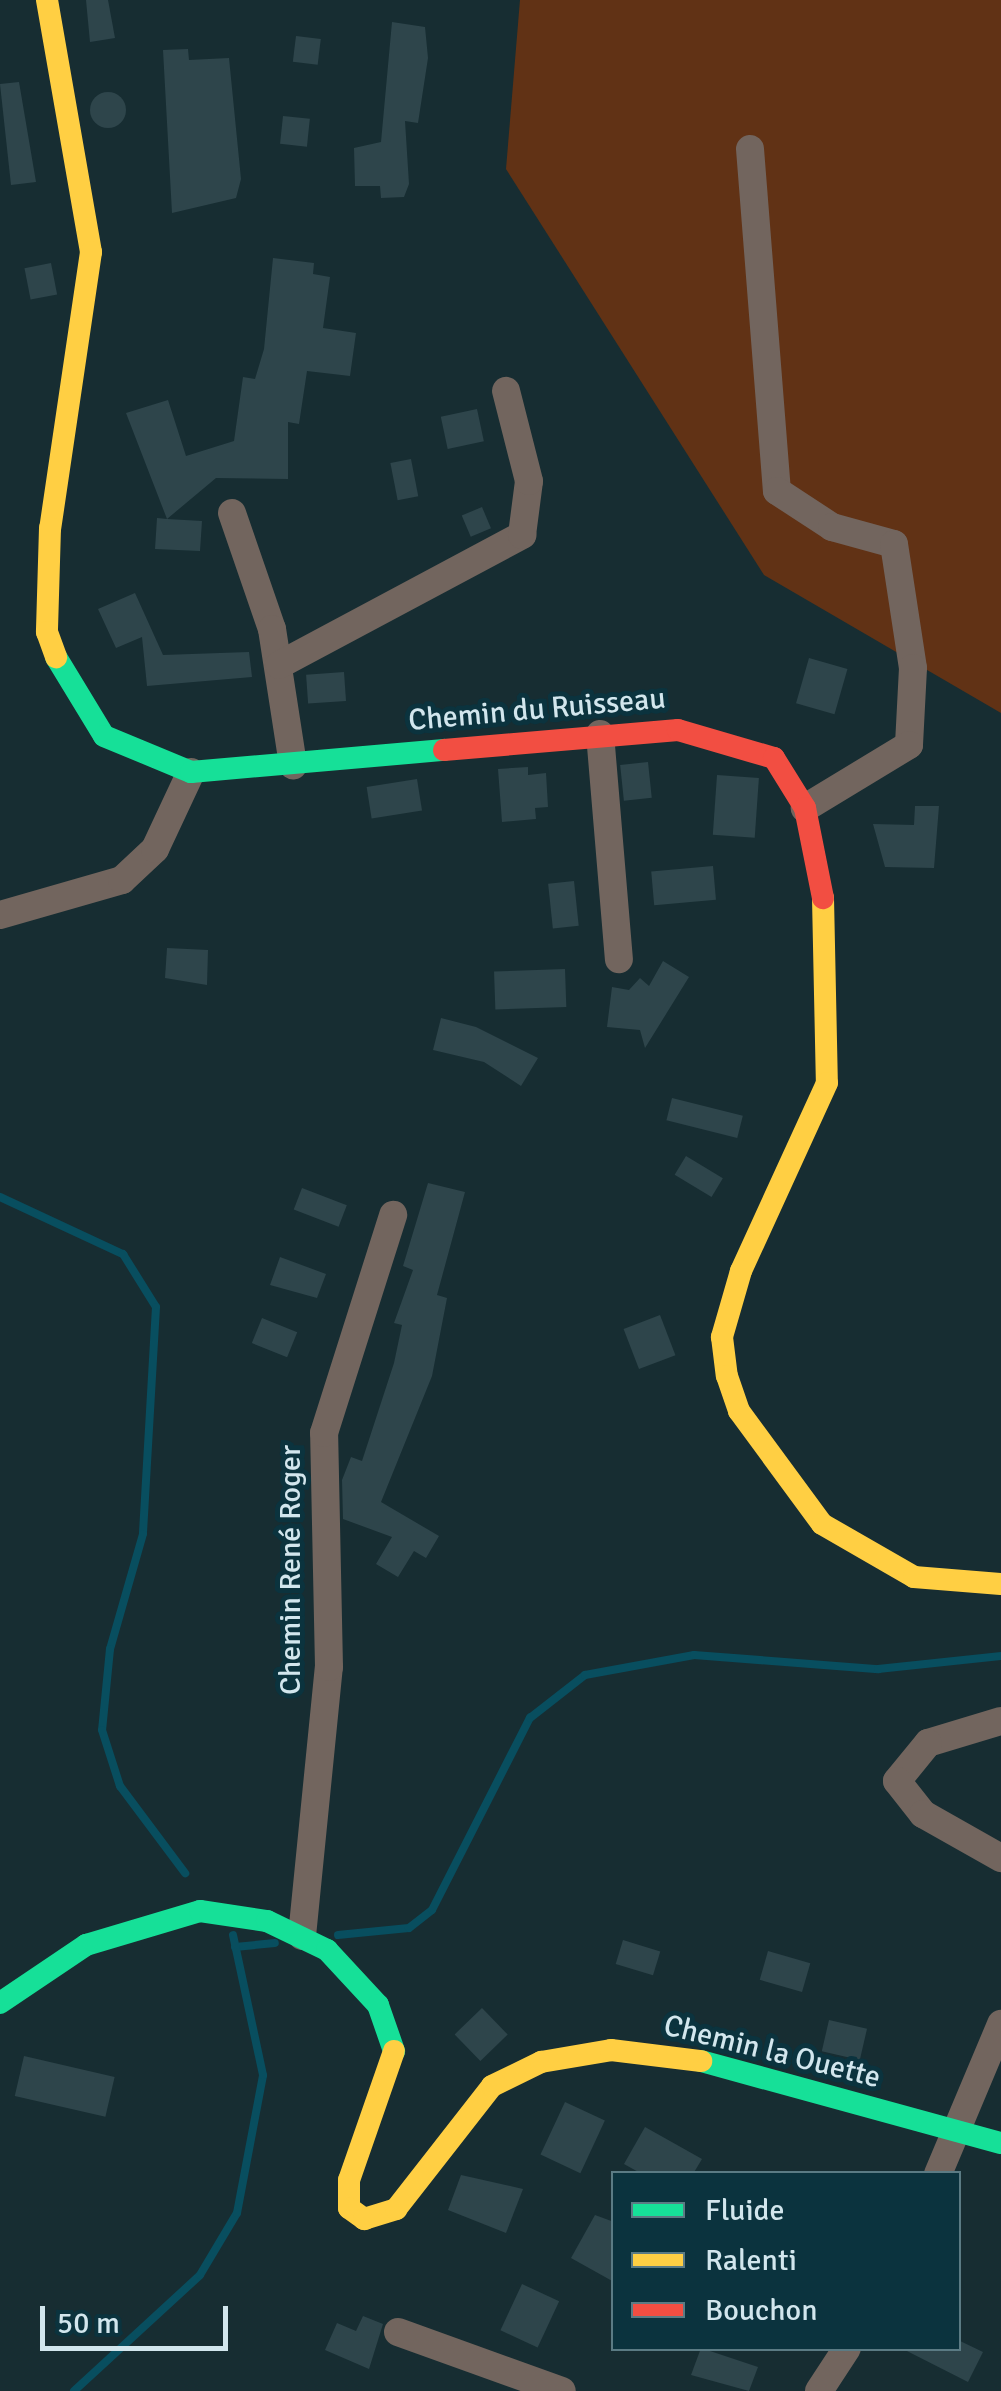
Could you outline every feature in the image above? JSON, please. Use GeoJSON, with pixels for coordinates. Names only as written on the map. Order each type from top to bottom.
{"type":"FeatureCollection","features":[{"type":"Feature","properties":{"kind":"street","name":"Chemin du Ruisseau"},"geometry":{"type":"LineString","coordinates":[[47,0],[91,252],[50,528],[48,632],[66,686],[104,736],[190,772],[678,730],[748,744],[793,777],[805,808],[827,919],[827,1083],[741,1272],[722,1337],[726,1376],[739,1411],[822,1524],[866,1558],[914,1577],[1001,1584]]}},
{"type":"Feature","properties":{"kind":"street"},"geometry":{"type":"LineString","coordinates":[[750,149],[777,491],[832,527],[894,544],[913,668],[909,745],[805,808]]}},
{"type":"Feature","properties":{"kind":"street"},"geometry":{"type":"LineString","coordinates":[[279,665],[522,534],[529,481],[506,391]]}},
{"type":"Feature","properties":{"kind":"street"},"geometry":{"type":"LineString","coordinates":[[232,512],[279,665],[294,765]]}},
{"type":"Feature","properties":{"kind":"street"},"geometry":{"type":"LineString","coordinates":[[600,734],[619,959]]}},
{"type":"Feature","properties":{"kind":"street"},"geometry":{"type":"LineString","coordinates":[[0,916],[122,880],[154,849],[190,772]]}},
{"type":"Feature","properties":{"kind":"street","name":"Chemin René Roger"},"geometry":{"type":"LineString","coordinates":[[302,1936],[329,1667],[324,1433],[393,1215]]}},
{"type":"Feature","properties":{"kind":"street"},"geometry":{"type":"LineString","coordinates":[[1001,1721],[928,1743],[897,1781],[923,1814],[1001,1858]]}},
{"type":"Feature","properties":{"kind":"street","name":"Chemin la Ouette"},"geometry":{"type":"LineString","coordinates":[[0,2003],[86,1945],[187,1913],[230,1911],[302,1936],[351,1970],[392,2035],[393,2066],[348,2180],[349,2208],[364,2220],[396,2209],[492,2086],[578,2054],[672,2053],[1001,2143]]}},
{"type":"Feature","properties":{"kind":"street"},"geometry":{"type":"LineString","coordinates":[[939,2171],[1001,2024]]}},
{"type":"Feature","properties":{"kind":"street"},"geometry":{"type":"LineString","coordinates":[[398,2332],[562,2391]]}},
{"type":"Feature","properties":{"kind":"street"},"geometry":{"type":"LineString","coordinates":[[819,2391],[845,2351]]}},
{"type":"Feature","properties":{"kind":"shaded area"},"geometry":{"type":"Polygon","coordinates":[[[520,0],[1001,0],[1001,713],[764,575],[506,169],[520,0]]]}},
{"type":"Feature","properties":{"kind":"building"},"geometry":{"type":"Polygon","coordinates":[[[86,0],[108,0],[115,38],[90,42],[86,0]]]}},
{"type":"Feature","properties":{"kind":"building"},"geometry":{"type":"Polygon","coordinates":[[[392,22],[425,27],[428,58],[418,123],[405,121],[409,184],[404,197],[381,198],[380,186],[355,186],[354,148],[381,142],[392,22]]]}},
{"type":"Feature","properties":{"kind":"building"},"geometry":{"type":"Polygon","coordinates":[[[296,36],[321,39],[318,65],[293,62],[296,36]]]}},
{"type":"Feature","properties":{"kind":"building"},"geometry":{"type":"Polygon","coordinates":[[[188,49],[189,60],[229,58],[241,179],[236,198],[172,213],[163,50],[188,49]]]}},
{"type":"Feature","properties":{"kind":"building"},"geometry":{"type":"Polygon","coordinates":[[[19,82],[36,182],[11,185],[0,84],[19,82]]]}},
{"type":"Feature","properties":{"kind":"building"},"geometry":{"type":"Polygon","coordinates":[[[108,92],[120,98],[126,110],[120,122],[108,128],[96,122],[90,110],[96,98],[108,92]]]}},
{"type":"Feature","properties":{"kind":"building"},"geometry":{"type":"Polygon","coordinates":[[[283,116],[310,119],[307,147],[280,144],[283,116]]]}},
{"type":"Feature","properties":{"kind":"building"},"geometry":{"type":"Polygon","coordinates":[[[273,258],[314,263],[313,274],[330,277],[323,328],[356,333],[350,376],[307,371],[299,424],[288,422],[288,479],[216,478],[167,519],[126,413],[168,400],[186,456],[234,441],[243,377],[255,379],[264,349],[273,258]]]}},
{"type":"Feature","properties":{"kind":"building"},"geometry":{"type":"Polygon","coordinates":[[[51,263],[57,294],[31,300],[24,268],[51,263]]]}},
{"type":"Feature","properties":{"kind":"building"},"geometry":{"type":"Polygon","coordinates":[[[477,409],[484,441],[448,449],[441,417],[477,409]]]}},
{"type":"Feature","properties":{"kind":"building"},"geometry":{"type":"Polygon","coordinates":[[[411,459],[418,496],[398,500],[390,463],[411,459]]]}},
{"type":"Feature","properties":{"kind":"building"},"geometry":{"type":"Polygon","coordinates":[[[482,507],[491,528],[471,537],[462,516],[482,507]]]}},
{"type":"Feature","properties":{"kind":"building"},"geometry":{"type":"Polygon","coordinates":[[[157,518],[202,521],[200,551],[155,549],[157,518]]]}},
{"type":"Feature","properties":{"kind":"building"},"geometry":{"type":"Polygon","coordinates":[[[135,593],[163,655],[249,652],[252,677],[147,686],[142,637],[116,648],[98,609],[135,593]]]}},
{"type":"Feature","properties":{"kind":"building"},"geometry":{"type":"Polygon","coordinates":[[[809,658],[847,669],[834,714],[796,703],[809,658]]]}},
{"type":"Feature","properties":{"kind":"building"},"geometry":{"type":"Polygon","coordinates":[[[344,672],[346,701],[308,704],[306,675],[344,672]]]}},
{"type":"Feature","properties":{"kind":"building"},"geometry":{"type":"Polygon","coordinates":[[[648,762],[652,798],[624,801],[620,765],[648,762]]]}},
{"type":"Feature","properties":{"kind":"building"},"geometry":{"type":"Polygon","coordinates":[[[528,767],[528,775],[546,773],[548,807],[535,808],[536,819],[502,822],[498,769],[528,767]]]}},
{"type":"Feature","properties":{"kind":"building"},"geometry":{"type":"Polygon","coordinates":[[[717,775],[759,778],[755,838],[713,835],[717,775]]]}},
{"type":"Feature","properties":{"kind":"building"},"geometry":{"type":"Polygon","coordinates":[[[417,779],[422,811],[372,819],[367,787],[417,779]]]}},
{"type":"Feature","properties":{"kind":"building"},"geometry":{"type":"Polygon","coordinates":[[[915,806],[939,806],[934,868],[885,867],[873,824],[914,825],[915,806]]]}},
{"type":"Feature","properties":{"kind":"building"},"geometry":{"type":"Polygon","coordinates":[[[713,866],[716,900],[654,905],[651,871],[713,866]]]}},
{"type":"Feature","properties":{"kind":"building"},"geometry":{"type":"Polygon","coordinates":[[[574,881],[579,926],[553,928],[548,884],[574,881]]]}},
{"type":"Feature","properties":{"kind":"building"},"geometry":{"type":"Polygon","coordinates":[[[167,948],[208,950],[207,985],[165,978],[167,948]]]}},
{"type":"Feature","properties":{"kind":"building"},"geometry":{"type":"Polygon","coordinates":[[[663,961],[689,977],[645,1048],[640,1030],[607,1027],[612,987],[629,990],[640,978],[649,986],[663,961]]]}},
{"type":"Feature","properties":{"kind":"building"},"geometry":{"type":"Polygon","coordinates":[[[565,969],[566,1007],[495,1009],[494,971],[565,969]]]}},
{"type":"Feature","properties":{"kind":"building"},"geometry":{"type":"Polygon","coordinates":[[[441,1018],[476,1027],[538,1058],[521,1086],[484,1062],[433,1050],[441,1018]]]}},
{"type":"Feature","properties":{"kind":"building"},"geometry":{"type":"Polygon","coordinates":[[[672,1098],[743,1116],[737,1138],[666,1120],[672,1098]]]}},
{"type":"Feature","properties":{"kind":"building"},"geometry":{"type":"Polygon","coordinates":[[[686,1156],[723,1178],[712,1197],[675,1175],[686,1156]]]}},
{"type":"Feature","properties":{"kind":"building"},"geometry":{"type":"Polygon","coordinates":[[[428,1183],[465,1192],[437,1295],[447,1298],[432,1376],[381,1502],[439,1536],[426,1558],[414,1551],[398,1577],[376,1564],[392,1537],[343,1519],[342,1480],[351,1457],[362,1461],[394,1363],[402,1325],[394,1323],[413,1270],[403,1266],[428,1183]]]}},
{"type":"Feature","properties":{"kind":"building"},"geometry":{"type":"Polygon","coordinates":[[[302,1188],[347,1205],[339,1227],[294,1209],[302,1188]]]}},
{"type":"Feature","properties":{"kind":"building"},"geometry":{"type":"Polygon","coordinates":[[[280,1257],[326,1274],[317,1298],[270,1285],[280,1257]]]}},
{"type":"Feature","properties":{"kind":"building"},"geometry":{"type":"Polygon","coordinates":[[[660,1315],[675,1355],[639,1369],[624,1329],[660,1315]]]}},
{"type":"Feature","properties":{"kind":"building"},"geometry":{"type":"Polygon","coordinates":[[[262,1318],[297,1332],[287,1357],[252,1343],[262,1318]]]}},
{"type":"Feature","properties":{"kind":"building"},"geometry":{"type":"Polygon","coordinates":[[[623,1940],[660,1951],[653,1975],[616,1964],[623,1940]]]}},
{"type":"Feature","properties":{"kind":"building"},"geometry":{"type":"Polygon","coordinates":[[[768,1951],[810,1963],[802,1992],[760,1980],[768,1951]]]}},
{"type":"Feature","properties":{"kind":"building"},"geometry":{"type":"Polygon","coordinates":[[[482,2008],[508,2035],[480,2061],[455,2034],[482,2008]]]}},
{"type":"Feature","properties":{"kind":"building"},"geometry":{"type":"Polygon","coordinates":[[[829,2020],[867,2029],[860,2060],[822,2051],[829,2020]]]}},
{"type":"Feature","properties":{"kind":"building"},"geometry":{"type":"Polygon","coordinates":[[[24,2056],[115,2077],[105,2117],[15,2096],[24,2056]]]}},
{"type":"Feature","properties":{"kind":"building"},"geometry":{"type":"Polygon","coordinates":[[[565,2102],[605,2121],[580,2173],[540,2155],[565,2102]]]}},
{"type":"Feature","properties":{"kind":"building"},"geometry":{"type":"Polygon","coordinates":[[[645,2127],[702,2159],[695,2171],[637,2171],[624,2164],[645,2127]]]}},
{"type":"Feature","properties":{"kind":"building"},"geometry":{"type":"Polygon","coordinates":[[[461,2175],[523,2189],[506,2233],[448,2210],[461,2175]]]}},
{"type":"Feature","properties":{"kind":"building"},"geometry":{"type":"Polygon","coordinates":[[[595,2215],[611,2221],[611,2280],[571,2258],[595,2215]]]}},
{"type":"Feature","properties":{"kind":"building"},"geometry":{"type":"Polygon","coordinates":[[[522,2284],[559,2301],[538,2348],[500,2330],[522,2284]]]}},
{"type":"Feature","properties":{"kind":"building"},"geometry":{"type":"Polygon","coordinates":[[[363,2316],[383,2324],[369,2369],[325,2350],[337,2323],[356,2331],[363,2316]]]}},
{"type":"Feature","properties":{"kind":"building"},"geometry":{"type":"Polygon","coordinates":[[[961,2341],[983,2352],[968,2382],[907,2351],[961,2351],[961,2341]]]}},
{"type":"Feature","properties":{"kind":"building"},"geometry":{"type":"Polygon","coordinates":[[[700,2351],[758,2367],[749,2391],[691,2375],[700,2351]]]}},
{"type":"Feature","properties":{"kind":"waterway"},"geometry":{"type":"LineString","coordinates":[[0,1197],[123,1254],[156,1307],[143,1534],[110,1649],[102,1730],[120,1786],[185,1873]]}},
{"type":"Feature","properties":{"kind":"waterway"},"geometry":{"type":"LineString","coordinates":[[338,1935],[409,1928],[432,1910],[530,1718],[585,1675],[694,1655],[878,1669],[1001,1656]]}},
{"type":"Feature","properties":{"kind":"waterway"},"geometry":{"type":"LineString","coordinates":[[74,2391],[200,2275],[237,2213],[263,2075],[233,1935]]}},
{"type":"Feature","properties":{"kind":"waterway"},"geometry":{"type":"LineString","coordinates":[[235,1947],[275,1943]]}},
{"type":"Feature","properties":{"kind":"traffic: fast"},"geometry":{"type":"LineString","coordinates":[[56,657],[104,736],[191,772],[444,750]]}},
{"type":"Feature","properties":{"kind":"traffic: fast"},"geometry":{"type":"LineString","coordinates":[[0,2003],[86,1945],[200,1911],[267,1921],[327,1950],[378,2005],[394,2051]]}},
{"type":"Feature","properties":{"kind":"traffic: fast"},"geometry":{"type":"LineString","coordinates":[[701,2061],[1001,2143]]}},
{"type":"Feature","properties":{"kind":"traffic: slow"},"geometry":{"type":"LineString","coordinates":[[47,0],[91,252],[50,528],[47,632],[56,657]]}},
{"type":"Feature","properties":{"kind":"traffic: slow"},"geometry":{"type":"LineString","coordinates":[[823,898],[827,1083],[741,1271],[722,1337],[727,1376],[739,1411],[822,1524],[914,1577],[1001,1584]]}},
{"type":"Feature","properties":{"kind":"traffic: slow"},"geometry":{"type":"LineString","coordinates":[[394,2051],[349,2180],[349,2208],[364,2219],[396,2209],[492,2086],[541,2062],[611,2050],[701,2061]]}},
{"type":"Feature","properties":{"kind":"traffic: jam"},"geometry":{"type":"LineString","coordinates":[[444,750],[678,730],[774,758],[805,808],[823,898]]}}]}
